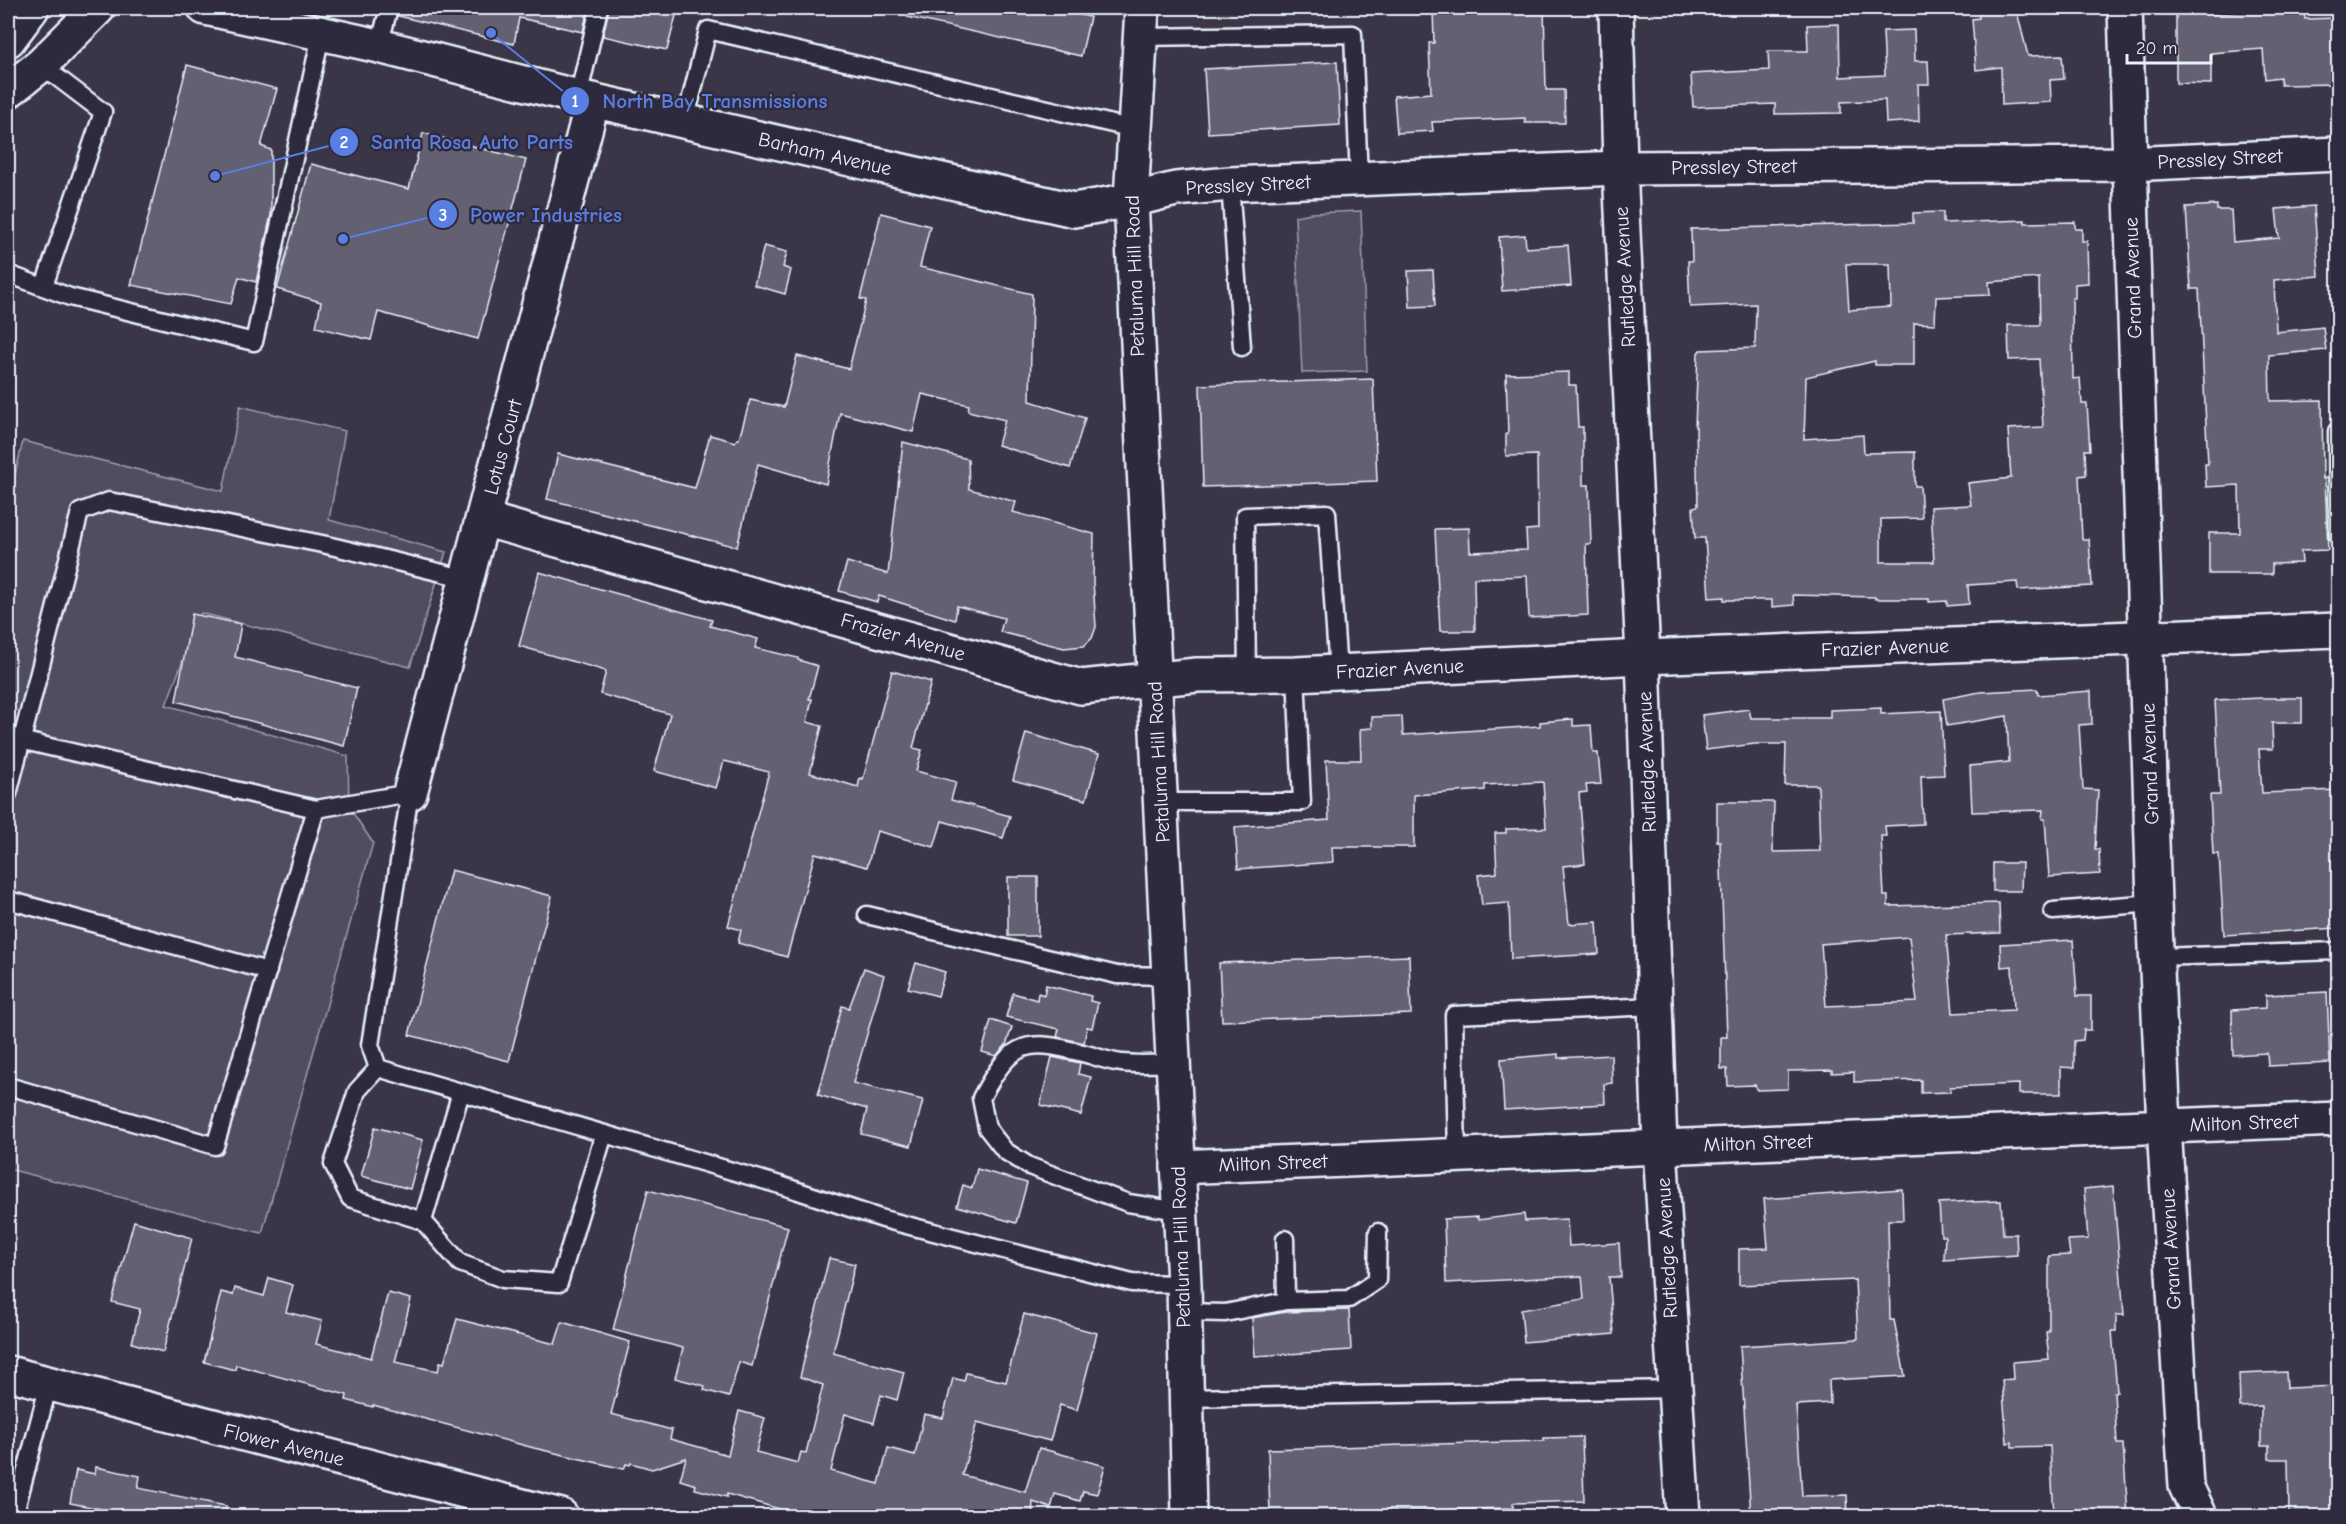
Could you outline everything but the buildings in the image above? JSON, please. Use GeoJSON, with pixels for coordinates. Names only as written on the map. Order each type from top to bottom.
{"type":"FeatureCollection","features":[{"type":"Feature","properties":{"kind":"street"},"geometry":{"type":"LineString","coordinates":[[8,40],[32,8]]}},
{"type":"Feature","properties":{"kind":"street"},"geometry":{"type":"LineString","coordinates":[[8,91],[41,65],[98,8]]}},
{"type":"Feature","properties":{"kind":"street","name":"Barham Avenue"},"geometry":{"type":"LineString","coordinates":[[205,8],[379,46],[685,122],[1074,210],[1131,200]]}},
{"type":"Feature","properties":{"kind":"street","name":"Rutledge Avenue"},"geometry":{"type":"LineString","coordinates":[[1616,8],[1620,168],[1643,657],[1660,1147],[1683,1516]]}},
{"type":"Feature","properties":{"kind":"street","name":"Grand Avenue"},"geometry":{"type":"LineString","coordinates":[[2125,8],[2154,903],[2164,1126],[2186,1486],[2200,1516]]}},
{"type":"Feature","properties":{"kind":"street","name":"Petaluma Hill Road"},"geometry":{"type":"LineString","coordinates":[[1140,22],[1131,200],[1184,1298],[1189,1516]]}},
{"type":"Feature","properties":{"kind":"street","name":"Lotus Court"},"geometry":{"type":"LineString","coordinates":[[410,793],[483,519],[586,98]]}},
{"type":"Feature","properties":{"kind":"street","name":"Pressley Street"},"geometry":{"type":"LineString","coordinates":[[1131,200],[1176,189],[1230,184],[1620,168],[2129,164],[2338,154]]}},
{"type":"Feature","properties":{"kind":"street","name":"Frazier Avenue"},"geometry":{"type":"LineString","coordinates":[[483,519],[1081,687],[1197,675],[1296,674],[1643,657],[2338,630]]}},
{"type":"Feature","properties":{"kind":"street","name":"Milton Street"},"geometry":{"type":"LineString","coordinates":[[1178,1167],[2338,1119]]}},
{"type":"Feature","properties":{"kind":"street","name":"Flower Avenue"},"geometry":{"type":"LineString","coordinates":[[8,1373],[561,1516]]}},
{"type":"Feature","properties":{"kind":"lane"},"geometry":{"type":"LineString","coordinates":[[379,46],[389,8]]}},
{"type":"Feature","properties":{"kind":"lane"},"geometry":{"type":"LineString","coordinates":[[586,98],[599,8]]}},
{"type":"Feature","properties":{"kind":"lane"},"geometry":{"type":"LineString","coordinates":[[1140,22],[1353,34],[1359,179]]}},
{"type":"Feature","properties":{"kind":"lane"},"geometry":{"type":"LineString","coordinates":[[685,122],[708,30],[1134,129]]}},
{"type":"Feature","properties":{"kind":"lane"},"geometry":{"type":"LineString","coordinates":[[8,274],[70,297],[254,342],[321,35]]}},
{"type":"Feature","properties":{"kind":"lane"},"geometry":{"type":"LineString","coordinates":[[41,65],[103,112],[44,286]]}},
{"type":"Feature","properties":{"kind":"lane"},"geometry":{"type":"LineString","coordinates":[[1230,184],[1242,347]]}},
{"type":"Feature","properties":{"kind":"lane"},"geometry":{"type":"LineString","coordinates":[[2337,431],[2338,536]]}},
{"type":"Feature","properties":{"kind":"lane"},"geometry":{"type":"LineString","coordinates":[[8,794],[80,512],[109,501],[327,545],[467,579]]}},
{"type":"Feature","properties":{"kind":"lane"},"geometry":{"type":"LineString","coordinates":[[1246,674],[1245,516],[1327,513],[1338,672]]}},
{"type":"Feature","properties":{"kind":"lane"},"geometry":{"type":"LineString","coordinates":[[1161,802],[1302,802],[1296,674]]}},
{"type":"Feature","properties":{"kind":"lane"},"geometry":{"type":"LineString","coordinates":[[20,740],[316,809],[410,793],[370,1045],[378,1068]]}},
{"type":"Feature","properties":{"kind":"lane"},"geometry":{"type":"LineString","coordinates":[[8,1086],[215,1146],[316,809]]}},
{"type":"Feature","properties":{"kind":"lane"},"geometry":{"type":"LineString","coordinates":[[8,900],[268,971]]}},
{"type":"Feature","properties":{"kind":"lane"},"geometry":{"type":"LineString","coordinates":[[2053,911],[2154,903]]}},
{"type":"Feature","properties":{"kind":"lane"},"geometry":{"type":"LineString","coordinates":[[867,915],[1117,975],[1169,976]]}},
{"type":"Feature","properties":{"kind":"lane"},"geometry":{"type":"LineString","coordinates":[[2157,957],[2338,951]]}},
{"type":"Feature","properties":{"kind":"lane"},"geometry":{"type":"LineString","coordinates":[[1457,1156],[1454,1015],[1655,1006]]}},
{"type":"Feature","properties":{"kind":"lane"},"geometry":{"type":"LineString","coordinates":[[1173,1064],[1121,1063],[1064,1048],[1034,1044],[1014,1052],[995,1072],[981,1098],[987,1128],[1005,1151],[1029,1166],[1128,1203],[1180,1211]]}},
{"type":"Feature","properties":{"kind":"lane"},"geometry":{"type":"LineString","coordinates":[[378,1068],[780,1185],[883,1219],[1132,1283],[1225,1313],[1286,1301],[1349,1299],[1377,1280],[1378,1232]]}},
{"type":"Feature","properties":{"kind":"lane"},"geometry":{"type":"LineString","coordinates":[[378,1068],[357,1091],[333,1164],[350,1198],[423,1221],[460,1263],[503,1279],[560,1284],[604,1134]]}},
{"type":"Feature","properties":{"kind":"lane"},"geometry":{"type":"LineString","coordinates":[[423,1221],[461,1092]]}},
{"type":"Feature","properties":{"kind":"lane"},"geometry":{"type":"LineString","coordinates":[[1285,1239],[1286,1301]]}},
{"type":"Feature","properties":{"kind":"lane"},"geometry":{"type":"LineString","coordinates":[[14,1516],[49,1384]]}},
{"type":"Feature","properties":{"kind":"lane"},"geometry":{"type":"LineString","coordinates":[[1185,1398],[1675,1389]]}},
{"type":"Feature","properties":{"kind":"shaded area"},"geometry":{"type":"Polygon","coordinates":[[[1361,211],[1367,371],[1302,373],[1295,216],[1361,211]]]}},
{"type":"Feature","properties":{"kind":"shaded area"},"geometry":{"type":"Polygon","coordinates":[[[240,406],[345,431],[329,520],[446,552],[410,667],[201,613],[166,705],[348,756],[349,807],[373,843],[262,1233],[8,1169],[8,503],[23,441],[223,491],[240,406]]]}},
{"type":"Feature","properties":{"kind":"place","name":"North Bay Transmissions"},"geometry":{"type":"Point","coordinates":[491,33]}},
{"type":"Feature","properties":{"kind":"place","name":"Santa Rosa Auto Parts"},"geometry":{"type":"Point","coordinates":[215,176]}},
{"type":"Feature","properties":{"kind":"place","name":"Power Industries"},"geometry":{"type":"Point","coordinates":[343,239]}}]}
